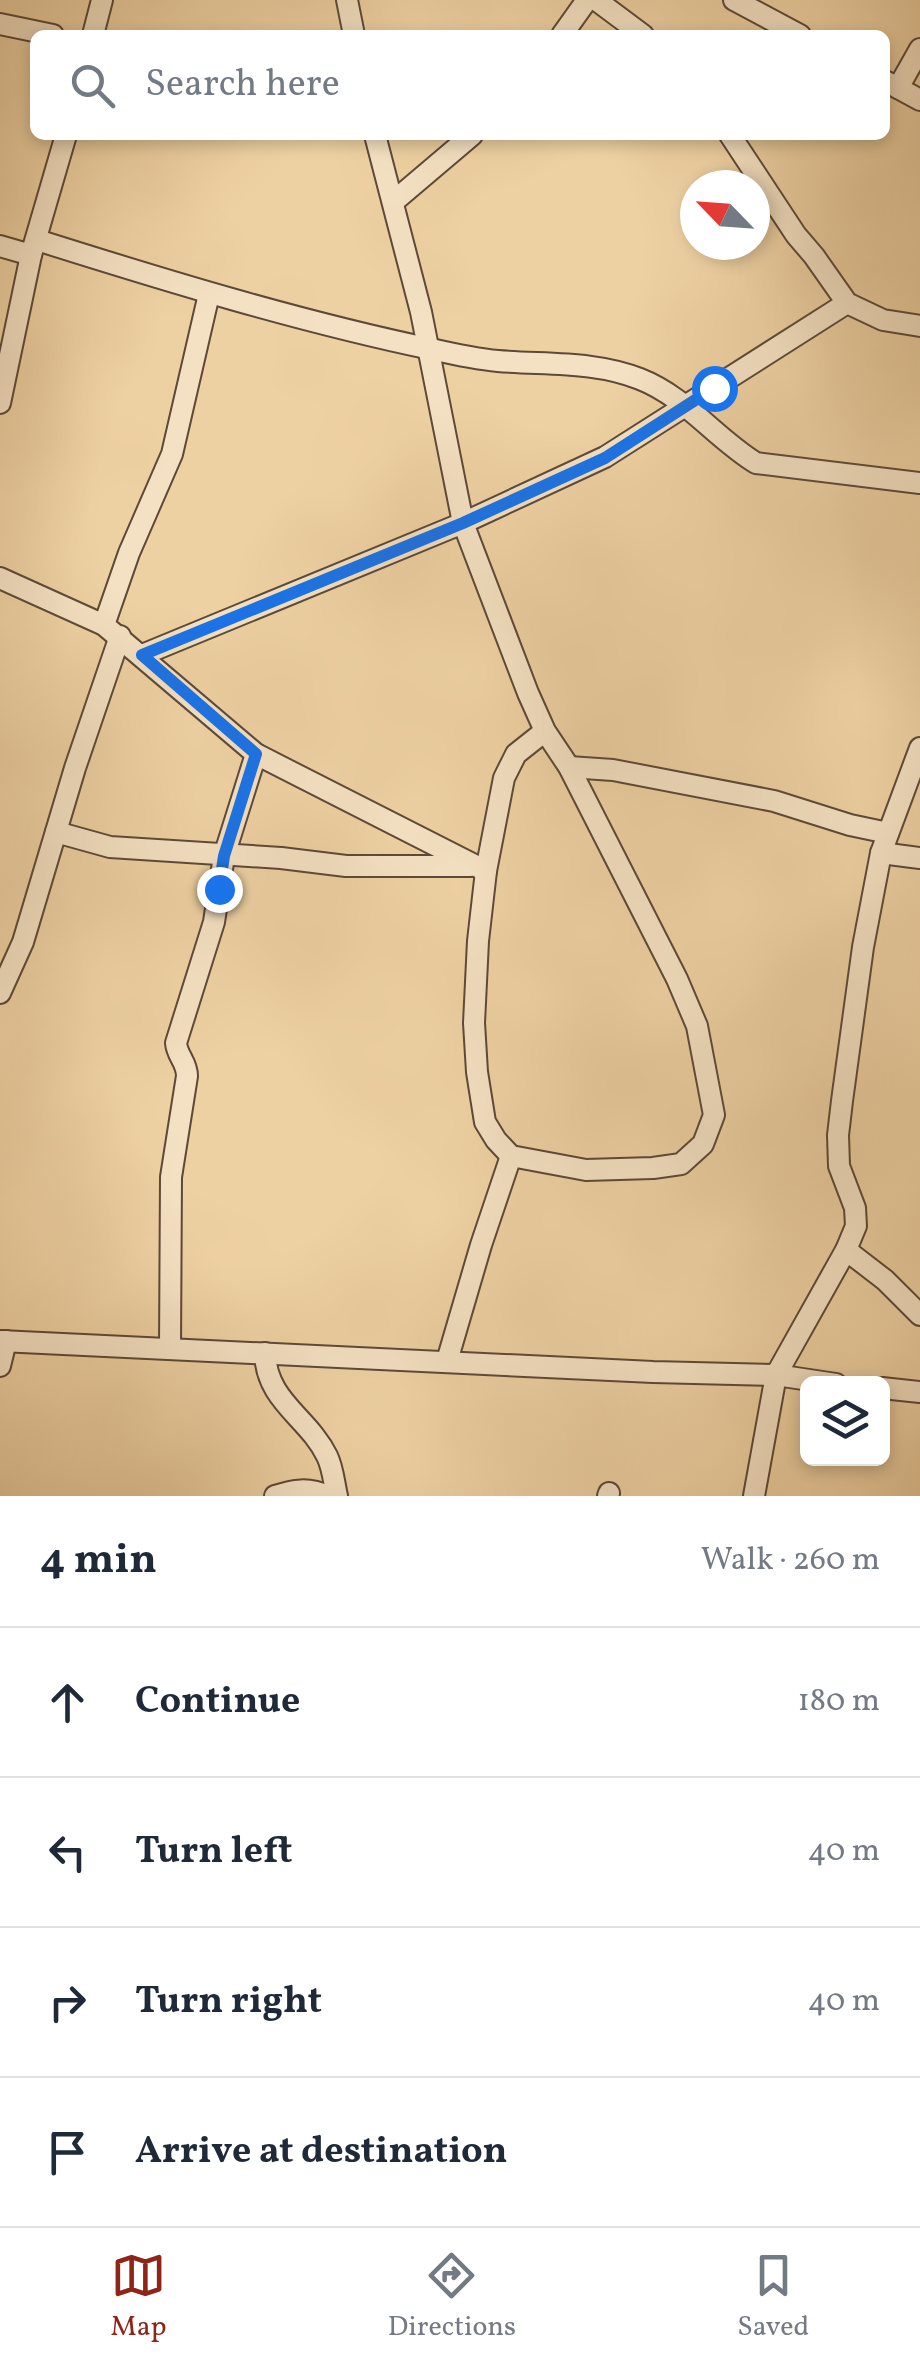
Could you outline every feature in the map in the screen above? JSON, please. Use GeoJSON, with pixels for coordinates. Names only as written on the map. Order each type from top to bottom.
{"type":"FeatureCollection","features":[{"type":"Feature","properties":{"kind":"street"},"geometry":{"type":"LineString","coordinates":[[94,30],[102,0]]}},
{"type":"Feature","properties":{"kind":"street"},"geometry":{"type":"LineString","coordinates":[[347,0],[353,30]]}},
{"type":"Feature","properties":{"kind":"street"},"geometry":{"type":"LineString","coordinates":[[566,30],[588,0]]}},
{"type":"Feature","properties":{"kind":"street"},"geometry":{"type":"LineString","coordinates":[[596,0],[636,30]]}},
{"type":"Feature","properties":{"kind":"street"},"geometry":{"type":"LineString","coordinates":[[734,0],[791,30]]}},
{"type":"Feature","properties":{"kind":"street"},"geometry":{"type":"LineString","coordinates":[[0,24],[30,30]]}},
{"type":"Feature","properties":{"kind":"street"},"geometry":{"type":"LineString","coordinates":[[920,50],[892,84],[920,100]]}},
{"type":"Feature","properties":{"kind":"street"},"geometry":{"type":"LineString","coordinates":[[0,402],[34,248],[65,140]]}},
{"type":"Feature","properties":{"kind":"street"},"geometry":{"type":"LineString","coordinates":[[377,140],[429,349],[463,523],[528,694],[677,979],[697,1026],[714,1115],[702,1144],[681,1164],[586,1170],[512,1156],[485,1122],[474,1022],[481,868],[504,778],[516,754],[546,731]]}},
{"type":"Feature","properties":{"kind":"street"},"geometry":{"type":"LineString","coordinates":[[393,202],[466,140]]}},
{"type":"Feature","properties":{"kind":"street"},"geometry":{"type":"LineString","coordinates":[[733,140],[796,235],[848,303],[883,320],[920,326]]}},
{"type":"Feature","properties":{"kind":"street"},"geometry":{"type":"LineString","coordinates":[[0,246],[34,248],[429,349],[494,361],[593,365],[665,390],[736,451],[756,463],[920,483]]}},
{"type":"Feature","properties":{"kind":"street"},"geometry":{"type":"LineString","coordinates":[[0,993],[23,942],[56,832],[112,630],[129,552],[172,454],[209,294]]}},
{"type":"Feature","properties":{"kind":"street"},"geometry":{"type":"LineString","coordinates":[[142,655],[463,523],[605,458],[848,303]]}},
{"type":"Feature","properties":{"kind":"street"},"geometry":{"type":"LineString","coordinates":[[0,578],[112,630],[256,754],[481,868]]}},
{"type":"Feature","properties":{"kind":"street"},"geometry":{"type":"LineString","coordinates":[[754,1496],[776,1375],[856,1226],[855,1208],[838,1166],[838,1136],[863,947],[884,843],[920,748]]}},
{"type":"Feature","properties":{"kind":"street"},"geometry":{"type":"LineString","coordinates":[[170,1348],[171,1178],[187,1076],[176,1043],[214,922],[224,856],[256,754]]}},
{"type":"Feature","properties":{"kind":"street"},"geometry":{"type":"LineString","coordinates":[[569,768],[612,770],[774,802],[850,825],[920,858]]}},
{"type":"Feature","properties":{"kind":"street"},"geometry":{"type":"LineString","coordinates":[[56,832],[110,847],[346,866],[481,868]]}},
{"type":"Feature","properties":{"kind":"street"},"geometry":{"type":"LineString","coordinates":[[447,1362],[512,1156]]}},
{"type":"Feature","properties":{"kind":"street"},"geometry":{"type":"LineString","coordinates":[[846,1250],[885,1280],[920,1316]]}},
{"type":"Feature","properties":{"kind":"street"},"geometry":{"type":"LineString","coordinates":[[0,1366],[3,1341],[800,1379]]}},
{"type":"Feature","properties":{"kind":"street"},"geometry":{"type":"LineString","coordinates":[[265,1353],[266,1372],[273,1387],[328,1458],[337,1496]]}},
{"type":"Feature","properties":{"kind":"street"},"geometry":{"type":"LineString","coordinates":[[890,1389],[920,1392]]}},
{"type":"Feature","properties":{"kind":"street"},"geometry":{"type":"LineString","coordinates":[[275,1496],[298,1489],[328,1496]]}},
{"type":"Feature","properties":{"kind":"route"},"geometry":{"type":"LineString","coordinates":[[219,889],[224,856],[256,754],[142,655],[463,523],[605,458],[714,388]]}}]}
